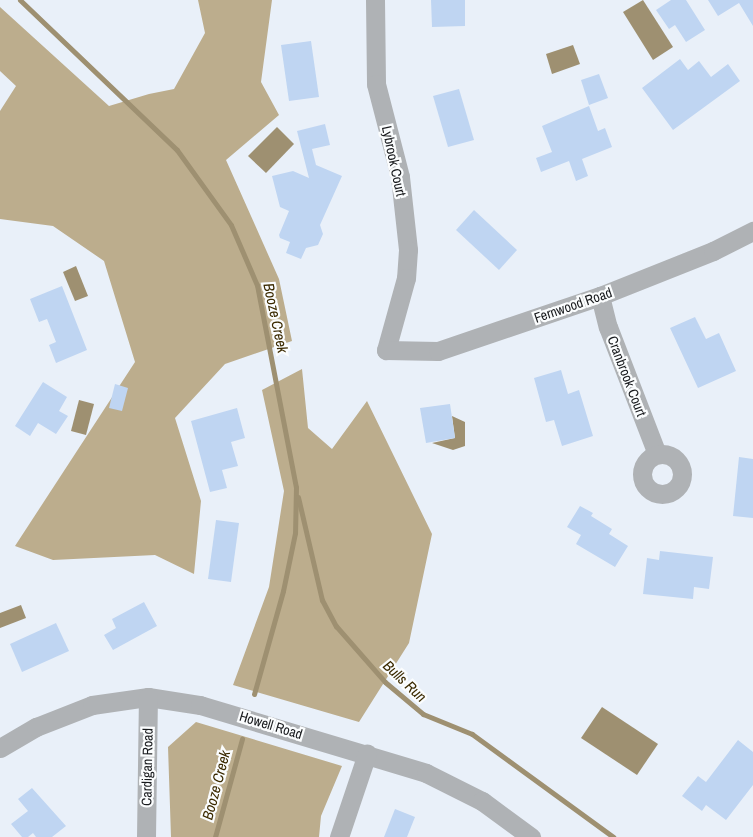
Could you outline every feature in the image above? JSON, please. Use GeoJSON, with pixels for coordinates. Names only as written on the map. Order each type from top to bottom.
{"type":"FeatureCollection","features":[{"type":"Feature","properties":{"kind":"street","name":"Lybrook Court"},"geometry":{"type":"LineString","coordinates":[[375,0],[376,84],[400,176],[408,250],[406,278],[386,350]]}},
{"type":"Feature","properties":{"kind":"street","name":"Fernwood Road"},"geometry":{"type":"LineString","coordinates":[[386,350],[438,351],[600,296],[713,251],[753,231]]}},
{"type":"Feature","properties":{"kind":"street","name":"Cranbrook Court"},"geometry":{"type":"LineString","coordinates":[[600,296],[608,327],[657,454]]}},
{"type":"Feature","properties":{"kind":"street","name":"Howell Road"},"geometry":{"type":"LineString","coordinates":[[0,748],[36,727],[64,714],[92,705],[148,697],[200,704],[238,714],[426,773],[463,790],[531,837]]}},
{"type":"Feature","properties":{"kind":"street","name":"Cardigan Road"},"geometry":{"type":"LineString","coordinates":[[146,837],[148,697]]}},
{"type":"Feature","properties":{"kind":"street"},"geometry":{"type":"LineString","coordinates":[[339,837],[367,754]]}},
{"type":"Feature","properties":{"kind":"shaded area"},"geometry":{"type":"Polygon","coordinates":[[[198,0],[272,0],[261,82],[279,115],[226,160],[279,279],[292,341],[225,364],[175,418],[201,501],[194,574],[155,555],[53,560],[15,546],[135,362],[104,261],[53,226],[0,219],[0,111],[16,86],[0,71],[0,7],[109,106],[174,89],[205,33],[198,0]]]}},
{"type":"Feature","properties":{"kind":"shaded area"},"geometry":{"type":"Polygon","coordinates":[[[643,0],[673,47],[653,60],[623,12],[643,0]]]}},
{"type":"Feature","properties":{"kind":"shaded area"},"geometry":{"type":"Polygon","coordinates":[[[573,45],[580,64],[552,74],[546,54],[573,45]]]}},
{"type":"Feature","properties":{"kind":"shaded area"},"geometry":{"type":"Polygon","coordinates":[[[277,127],[294,144],[266,173],[248,156],[277,127]]]}},
{"type":"Feature","properties":{"kind":"shaded area"},"geometry":{"type":"Polygon","coordinates":[[[76,266],[88,296],[75,301],[63,272],[76,266]]]}},
{"type":"Feature","properties":{"kind":"shaded area"},"geometry":{"type":"Polygon","coordinates":[[[302,369],[308,428],[332,449],[367,401],[432,534],[409,643],[359,722],[233,685],[269,587],[284,491],[262,390],[302,369]]]}},
{"type":"Feature","properties":{"kind":"shaded area"},"geometry":{"type":"Polygon","coordinates":[[[79,400],[94,404],[86,435],[71,431],[79,400]]]}},
{"type":"Feature","properties":{"kind":"shaded area"},"geometry":{"type":"Polygon","coordinates":[[[452,416],[465,422],[465,446],[453,450],[432,443],[455,438],[452,416]]]}},
{"type":"Feature","properties":{"kind":"shaded area"},"geometry":{"type":"Polygon","coordinates":[[[21,605],[26,618],[0,628],[0,613],[21,605]]]}},
{"type":"Feature","properties":{"kind":"shaded area"},"geometry":{"type":"Polygon","coordinates":[[[602,707],[658,744],[637,775],[581,738],[602,707]]]}},
{"type":"Feature","properties":{"kind":"shaded area"},"geometry":{"type":"Polygon","coordinates":[[[196,722],[342,766],[321,816],[319,837],[171,837],[168,747],[196,722]]]}},
{"type":"Feature","properties":{"kind":"building"},"geometry":{"type":"Polygon","coordinates":[[[431,0],[465,0],[465,26],[432,27],[431,0]]]}},
{"type":"Feature","properties":{"kind":"building"},"geometry":{"type":"Polygon","coordinates":[[[671,0],[686,0],[705,30],[686,42],[675,25],[669,29],[656,10],[671,0]]]}},
{"type":"Feature","properties":{"kind":"building"},"geometry":{"type":"Polygon","coordinates":[[[708,0],[753,0],[753,26],[739,3],[718,16],[708,0]]]}},
{"type":"Feature","properties":{"kind":"building"},"geometry":{"type":"Polygon","coordinates":[[[311,41],[319,97],[289,101],[281,45],[311,41]]]}},
{"type":"Feature","properties":{"kind":"building"},"geometry":{"type":"Polygon","coordinates":[[[680,59],[688,70],[699,61],[711,77],[728,64],[740,81],[673,130],[642,88],[680,59]]]}},
{"type":"Feature","properties":{"kind":"building"},"geometry":{"type":"Polygon","coordinates":[[[599,74],[608,98],[589,105],[581,80],[599,74]]]}},
{"type":"Feature","properties":{"kind":"building"},"geometry":{"type":"Polygon","coordinates":[[[459,89],[474,140],[448,147],[433,96],[459,89]]]}},
{"type":"Feature","properties":{"kind":"building"},"geometry":{"type":"Polygon","coordinates":[[[589,106],[598,131],[605,128],[612,147],[582,159],[588,176],[576,181],[569,161],[541,172],[536,158],[552,152],[542,126],[589,106]]]}},
{"type":"Feature","properties":{"kind":"building"},"geometry":{"type":"Polygon","coordinates":[[[325,124],[330,145],[312,149],[316,165],[342,176],[320,225],[323,234],[318,245],[306,248],[301,259],[286,253],[290,242],[280,238],[279,235],[289,211],[280,207],[272,176],[293,171],[309,178],[297,131],[325,124]]]}},
{"type":"Feature","properties":{"kind":"building"},"geometry":{"type":"Polygon","coordinates":[[[474,210],[517,250],[499,270],[456,230],[474,210]]]}},
{"type":"Feature","properties":{"kind":"building"},"geometry":{"type":"Polygon","coordinates":[[[62,286],[87,350],[56,363],[49,345],[56,342],[47,319],[39,322],[30,299],[62,286]]]}},
{"type":"Feature","properties":{"kind":"building"},"geometry":{"type":"Polygon","coordinates":[[[695,317],[706,339],[719,333],[736,371],[698,388],[670,328],[695,317]]]}},
{"type":"Feature","properties":{"kind":"building"},"geometry":{"type":"Polygon","coordinates":[[[561,370],[568,394],[579,390],[593,436],[562,446],[554,420],[546,422],[534,378],[561,370]]]}},
{"type":"Feature","properties":{"kind":"building"},"geometry":{"type":"Polygon","coordinates":[[[43,382],[67,397],[59,411],[68,416],[56,434],[38,423],[30,436],[15,426],[43,382]]]}},
{"type":"Feature","properties":{"kind":"building"},"geometry":{"type":"Polygon","coordinates":[[[115,384],[128,388],[122,411],[109,408],[115,384]]]}},
{"type":"Feature","properties":{"kind":"building"},"geometry":{"type":"Polygon","coordinates":[[[450,404],[455,438],[426,443],[420,408],[450,404]]]}},
{"type":"Feature","properties":{"kind":"building"},"geometry":{"type":"Polygon","coordinates":[[[237,408],[245,438],[231,442],[238,466],[222,470],[227,488],[210,492],[191,421],[237,408]]]}},
{"type":"Feature","properties":{"kind":"building"},"geometry":{"type":"Polygon","coordinates":[[[739,457],[753,459],[753,518],[733,516],[739,457]]]}},
{"type":"Feature","properties":{"kind":"building"},"geometry":{"type":"Polygon","coordinates":[[[580,506],[593,513],[591,516],[612,529],[609,534],[628,546],[615,567],[576,544],[581,535],[567,527],[580,506]]]}},
{"type":"Feature","properties":{"kind":"building"},"geometry":{"type":"Polygon","coordinates":[[[216,520],[239,523],[231,582],[208,579],[216,520]]]}},
{"type":"Feature","properties":{"kind":"building"},"geometry":{"type":"Polygon","coordinates":[[[660,551],[713,557],[709,589],[694,587],[693,599],[643,594],[647,558],[659,560],[660,551]]]}},
{"type":"Feature","properties":{"kind":"building"},"geometry":{"type":"Polygon","coordinates":[[[144,602],[157,626],[113,650],[104,635],[116,628],[112,619],[144,602]]]}},
{"type":"Feature","properties":{"kind":"building"},"geometry":{"type":"Polygon","coordinates":[[[56,623],[69,651],[22,672],[10,644],[56,623]]]}},
{"type":"Feature","properties":{"kind":"building"},"geometry":{"type":"Polygon","coordinates":[[[738,740],[753,752],[753,785],[726,820],[706,805],[702,811],[682,796],[698,776],[706,782],[738,740]]]}},
{"type":"Feature","properties":{"kind":"building"},"geometry":{"type":"Polygon","coordinates":[[[32,788],[66,826],[52,837],[36,837],[33,833],[28,837],[22,837],[11,824],[28,811],[18,799],[32,788]]]}},
{"type":"Feature","properties":{"kind":"building"},"geometry":{"type":"Polygon","coordinates":[[[395,809],[415,817],[407,837],[384,837],[395,809]]]}},
{"type":"Feature","properties":{"kind":"waterway","name":"Booze Creek"},"geometry":{"type":"LineString","coordinates":[[20,0],[177,150],[231,225],[257,285],[296,487],[295,533],[283,591],[254,694]]}},
{"type":"Feature","properties":{"kind":"waterway","name":"Bulls Run"},"geometry":{"type":"LineString","coordinates":[[298,497],[322,600],[336,626],[385,682],[423,714],[472,734],[613,837]]}},
{"type":"Feature","properties":{"kind":"waterway","name":"Booze Creek"},"geometry":{"type":"LineString","coordinates":[[215,837],[242,739]]}}]}
